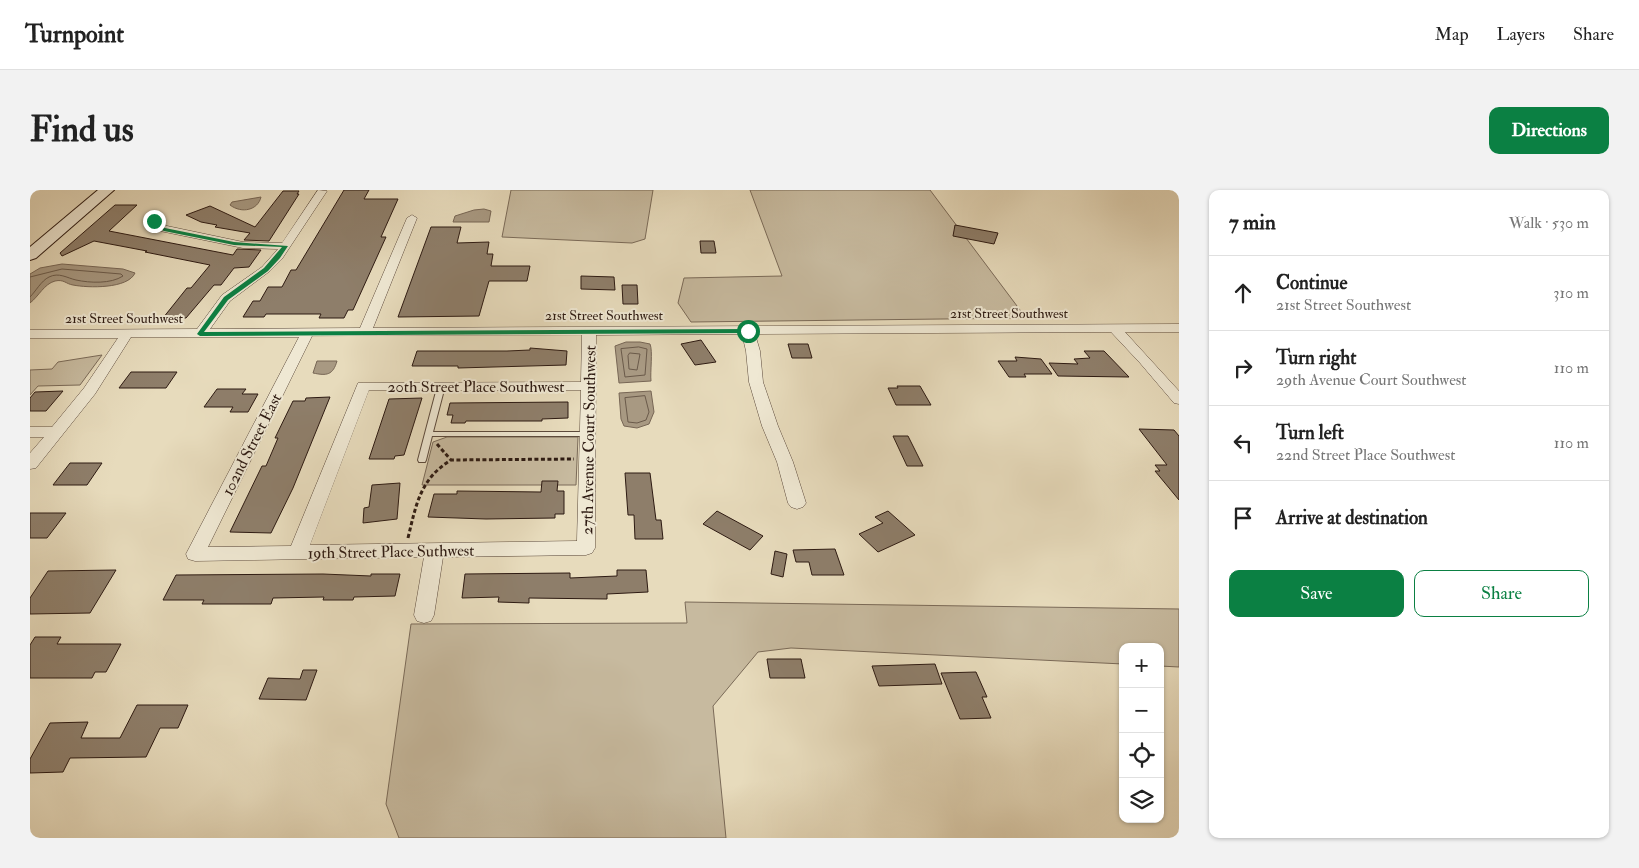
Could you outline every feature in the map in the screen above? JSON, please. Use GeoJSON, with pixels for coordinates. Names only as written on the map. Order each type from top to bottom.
{"type":"FeatureCollection","features":[{"type":"Feature","properties":{"kind":"street"},"geometry":{"type":"LineString","coordinates":[[30,255],[106,190]]}},
{"type":"Feature","properties":{"kind":"street"},"geometry":{"type":"LineString","coordinates":[[200,334],[226,298],[266,269],[278,257],[322,191]]}},
{"type":"Feature","properties":{"kind":"street"},"geometry":{"type":"LineString","coordinates":[[154,215],[156,226],[164,229],[242,244],[286,246]]}},
{"type":"Feature","properties":{"kind":"street"},"geometry":{"type":"LineString","coordinates":[[365,333],[412,218]]}},
{"type":"Feature","properties":{"kind":"street"},"geometry":{"type":"LineString","coordinates":[[1114,328],[1145,360],[1179,400]]}},
{"type":"Feature","properties":{"kind":"street","name":"21st Street Southwest"},"geometry":{"type":"LineString","coordinates":[[30,334],[1179,328]]}},
{"type":"Feature","properties":{"kind":"street"},"geometry":{"type":"LineString","coordinates":[[748,331],[753,351],[756,382],[770,426],[785,462],[797,503]]}},
{"type":"Feature","properties":{"kind":"street","name":"27th Avenue Court Southwest"},"geometry":{"type":"LineString","coordinates":[[586,548],[589,332]]}},
{"type":"Feature","properties":{"kind":"street"},"geometry":{"type":"LineString","coordinates":[[30,464],[90,390],[127,334]]}},
{"type":"Feature","properties":{"kind":"street","name":"102nd Street East"},"geometry":{"type":"LineString","coordinates":[[195,554],[307,334]]}},
{"type":"Feature","properties":{"kind":"street","name":"20th Street Place Southwest"},"geometry":{"type":"LineString","coordinates":[[298,552],[363,386],[589,386]]}},
{"type":"Feature","properties":{"kind":"street"},"geometry":{"type":"LineString","coordinates":[[30,432],[56,432]]}},
{"type":"Feature","properties":{"kind":"street","name":"19th Street Place Suthwest"},"geometry":{"type":"LineString","coordinates":[[195,554],[586,548]]}},
{"type":"Feature","properties":{"kind":"street"},"geometry":{"type":"LineString","coordinates":[[424,615],[435,549]]}},
{"type":"Feature","properties":{"kind":"lane"},"geometry":{"type":"LineString","coordinates":[[422,460],[441,386]]}},
{"type":"Feature","properties":{"kind":"lane"},"geometry":{"type":"LineString","coordinates":[[428,434],[588,434]]}},
{"type":"Feature","properties":{"kind":"path"},"geometry":{"type":"LineString","coordinates":[[428,434],[451,460]]}},
{"type":"Feature","properties":{"kind":"path"},"geometry":{"type":"LineString","coordinates":[[408,539],[419,492],[424,482],[440,465],[451,460],[579,459]]}},
{"type":"Feature","properties":{"kind":"shaded area"},"geometry":{"type":"Polygon","coordinates":[[[511,190],[653,190],[645,239],[632,243],[502,237],[511,190]]]}},
{"type":"Feature","properties":{"kind":"shaded area"},"geometry":{"type":"Polygon","coordinates":[[[750,190],[930,190],[1026,318],[691,322],[678,303],[684,278],[782,276],[750,190]]]}},
{"type":"Feature","properties":{"kind":"shaded area"},"geometry":{"type":"Polygon","coordinates":[[[102,355],[80,385],[38,386],[30,395],[30,370],[52,369],[58,362],[102,355]]]}},
{"type":"Feature","properties":{"kind":"shaded area"},"geometry":{"type":"Polygon","coordinates":[[[447,437],[578,437],[576,485],[422,485],[433,442],[447,437]]]}},
{"type":"Feature","properties":{"kind":"shaded area"},"geometry":{"type":"Polygon","coordinates":[[[685,602],[1179,609],[1179,667],[1164,666],[1164,643],[1119,643],[1119,664],[791,648],[758,652],[713,706],[726,838],[399,838],[386,804],[411,624],[687,623],[685,602]]]}},
{"type":"Feature","properties":{"kind":"water"},"geometry":{"type":"Polygon","coordinates":[[[261,197],[253,208],[244,210],[230,205],[232,202],[261,197]]]}},
{"type":"Feature","properties":{"kind":"water"},"geometry":{"type":"Polygon","coordinates":[[[484,209],[491,211],[489,222],[453,222],[455,216],[484,209]]]}},
{"type":"Feature","properties":{"kind":"water"},"geometry":{"type":"Polygon","coordinates":[[[62,264],[123,269],[135,273],[131,278],[116,285],[97,287],[55,281],[45,287],[30,303],[30,274],[40,268],[62,264]]]}},
{"type":"Feature","properties":{"kind":"water"},"geometry":{"type":"Polygon","coordinates":[[[626,342],[650,344],[651,381],[619,383],[615,346],[626,342]]]}},
{"type":"Feature","properties":{"kind":"water"},"geometry":{"type":"Polygon","coordinates":[[[317,361],[337,361],[331,372],[322,374],[313,373],[317,361]]]}},
{"type":"Feature","properties":{"kind":"water"},"geometry":{"type":"Polygon","coordinates":[[[651,391],[654,412],[649,424],[637,428],[624,426],[621,419],[619,393],[651,391]]]}},
{"type":"Feature","properties":{"kind":"building"},"geometry":{"type":"Polygon","coordinates":[[[344,190],[369,190],[364,199],[398,199],[381,237],[386,237],[353,310],[348,310],[344,318],[319,318],[321,314],[266,314],[264,317],[243,317],[253,301],[260,301],[268,287],[282,287],[291,270],[296,270],[344,190]]]}},
{"type":"Feature","properties":{"kind":"building"},"geometry":{"type":"Polygon","coordinates":[[[283,191],[299,191],[297,194],[299,194],[269,241],[244,240],[250,233],[215,227],[217,225],[201,222],[186,215],[210,206],[255,227],[283,191]]]}},
{"type":"Feature","properties":{"kind":"building"},"geometry":{"type":"Polygon","coordinates":[[[115,205],[137,205],[109,231],[233,255],[237,249],[261,250],[249,267],[234,268],[221,285],[214,285],[186,318],[163,318],[187,288],[191,288],[210,265],[94,241],[62,256],[60,253],[115,205]]]}},
{"type":"Feature","properties":{"kind":"building"},"geometry":{"type":"Polygon","coordinates":[[[955,225],[998,233],[994,244],[953,236],[955,225]]]}},
{"type":"Feature","properties":{"kind":"building"},"geometry":{"type":"Polygon","coordinates":[[[431,227],[461,227],[457,243],[489,242],[487,254],[493,254],[491,266],[530,266],[527,281],[489,281],[479,316],[398,317],[431,227]]]}},
{"type":"Feature","properties":{"kind":"building"},"geometry":{"type":"Polygon","coordinates":[[[700,241],[714,241],[716,253],[701,253],[700,241]]]}},
{"type":"Feature","properties":{"kind":"building"},"geometry":{"type":"Polygon","coordinates":[[[581,276],[614,277],[615,290],[581,289],[581,276]]]}},
{"type":"Feature","properties":{"kind":"building"},"geometry":{"type":"Polygon","coordinates":[[[622,285],[637,285],[638,304],[623,304],[622,285]]]}},
{"type":"Feature","properties":{"kind":"building"},"geometry":{"type":"Polygon","coordinates":[[[701,340],[716,362],[695,365],[681,344],[701,340]]]}},
{"type":"Feature","properties":{"kind":"building"},"geometry":{"type":"Polygon","coordinates":[[[788,344],[808,344],[812,358],[792,358],[788,344]]]}},
{"type":"Feature","properties":{"kind":"building"},"geometry":{"type":"Polygon","coordinates":[[[530,348],[567,351],[566,365],[458,368],[458,366],[412,366],[417,351],[507,351],[530,350],[530,348]]]}},
{"type":"Feature","properties":{"kind":"building"},"geometry":{"type":"Polygon","coordinates":[[[1084,351],[1104,351],[1129,377],[1058,376],[1049,363],[1078,364],[1074,359],[1090,358],[1084,351]]]}},
{"type":"Feature","properties":{"kind":"building"},"geometry":{"type":"Polygon","coordinates":[[[1015,357],[1041,359],[1052,374],[1024,374],[1026,377],[1009,377],[998,361],[1017,361],[1015,357]]]}},
{"type":"Feature","properties":{"kind":"building"},"geometry":{"type":"Polygon","coordinates":[[[131,372],[177,372],[166,388],[119,388],[131,372]]]}},
{"type":"Feature","properties":{"kind":"building"},"geometry":{"type":"Polygon","coordinates":[[[897,386],[920,386],[931,405],[896,405],[888,388],[898,388],[897,386]]]}},
{"type":"Feature","properties":{"kind":"building"},"geometry":{"type":"Polygon","coordinates":[[[217,389],[246,389],[242,394],[258,394],[248,412],[230,412],[233,407],[204,407],[217,389]]]}},
{"type":"Feature","properties":{"kind":"building"},"geometry":{"type":"Polygon","coordinates":[[[63,391],[46,411],[30,411],[30,398],[35,392],[63,391]]]}},
{"type":"Feature","properties":{"kind":"building"},"geometry":{"type":"Polygon","coordinates":[[[330,397],[293,488],[271,533],[230,532],[262,466],[266,466],[278,438],[275,438],[293,401],[305,401],[306,398],[330,397]]]}},
{"type":"Feature","properties":{"kind":"building"},"geometry":{"type":"Polygon","coordinates":[[[422,398],[404,455],[395,456],[394,459],[369,459],[389,399],[422,398]]]}},
{"type":"Feature","properties":{"kind":"building"},"geometry":{"type":"Polygon","coordinates":[[[568,402],[568,418],[542,419],[542,421],[466,421],[465,423],[451,423],[453,415],[447,415],[450,403],[568,402]]]}},
{"type":"Feature","properties":{"kind":"building"},"geometry":{"type":"Polygon","coordinates":[[[1139,429],[1174,430],[1179,436],[1179,500],[1155,471],[1160,471],[1155,465],[1167,465],[1139,429]]]}},
{"type":"Feature","properties":{"kind":"building"},"geometry":{"type":"Polygon","coordinates":[[[893,436],[908,436],[923,466],[907,466],[893,436]]]}},
{"type":"Feature","properties":{"kind":"building"},"geometry":{"type":"Polygon","coordinates":[[[70,463],[102,463],[87,485],[53,485],[70,463]]]}},
{"type":"Feature","properties":{"kind":"building"},"geometry":{"type":"Polygon","coordinates":[[[625,473],[650,473],[656,520],[661,520],[663,539],[635,539],[634,515],[628,515],[625,473]]]}},
{"type":"Feature","properties":{"kind":"building"},"geometry":{"type":"Polygon","coordinates":[[[542,481],[558,481],[557,491],[564,491],[564,514],[555,514],[555,518],[486,519],[428,517],[434,494],[457,494],[457,491],[541,492],[542,481]]]}},
{"type":"Feature","properties":{"kind":"building"},"geometry":{"type":"Polygon","coordinates":[[[400,483],[397,519],[363,523],[364,508],[369,507],[372,485],[400,483]]]}},
{"type":"Feature","properties":{"kind":"building"},"geometry":{"type":"Polygon","coordinates":[[[717,511],[763,536],[750,550],[703,524],[717,511]]]}},
{"type":"Feature","properties":{"kind":"building"},"geometry":{"type":"Polygon","coordinates":[[[888,511],[915,535],[878,552],[859,534],[883,523],[875,517],[888,511]]]}},
{"type":"Feature","properties":{"kind":"building"},"geometry":{"type":"Polygon","coordinates":[[[30,513],[66,513],[47,538],[30,538],[30,513]]]}},
{"type":"Feature","properties":{"kind":"building"},"geometry":{"type":"Polygon","coordinates":[[[835,549],[844,575],[812,575],[809,562],[796,562],[793,550],[835,549]]]}},
{"type":"Feature","properties":{"kind":"building"},"geometry":{"type":"Polygon","coordinates":[[[775,551],[787,554],[783,577],[771,574],[775,551]]]}},
{"type":"Feature","properties":{"kind":"building"},"geometry":{"type":"Polygon","coordinates":[[[116,570],[90,613],[30,614],[30,598],[48,571],[116,570]]]}},
{"type":"Feature","properties":{"kind":"building"},"geometry":{"type":"Polygon","coordinates":[[[617,570],[646,570],[648,592],[607,594],[607,599],[529,598],[529,603],[498,602],[499,597],[462,598],[465,574],[570,573],[570,578],[617,576],[617,570]]]}},
{"type":"Feature","properties":{"kind":"building"},"geometry":{"type":"Polygon","coordinates":[[[323,574],[371,576],[371,574],[400,574],[395,596],[354,597],[353,600],[323,600],[324,597],[273,598],[271,604],[202,604],[204,600],[163,600],[176,575],[323,574]]]}},
{"type":"Feature","properties":{"kind":"building"},"geometry":{"type":"Polygon","coordinates":[[[35,637],[61,637],[57,644],[121,644],[106,672],[95,672],[92,678],[30,678],[30,645],[35,637]]]}},
{"type":"Feature","properties":{"kind":"building"},"geometry":{"type":"Polygon","coordinates":[[[767,659],[801,659],[805,678],[770,678],[767,659]]]}},
{"type":"Feature","properties":{"kind":"building"},"geometry":{"type":"Polygon","coordinates":[[[935,664],[942,684],[879,686],[872,666],[935,664]]]}},
{"type":"Feature","properties":{"kind":"building"},"geometry":{"type":"Polygon","coordinates":[[[303,670],[317,670],[306,700],[259,699],[268,678],[300,679],[303,670]]]}},
{"type":"Feature","properties":{"kind":"building"},"geometry":{"type":"Polygon","coordinates":[[[976,672],[987,697],[982,697],[991,718],[960,719],[941,673],[976,672]]]}},
{"type":"Feature","properties":{"kind":"building"},"geometry":{"type":"Polygon","coordinates":[[[137,705],[188,705],[178,728],[160,728],[146,757],[70,758],[63,772],[30,773],[30,759],[50,723],[88,722],[81,738],[120,738],[137,705]]]}},
{"type":"Feature","properties":{"kind":"route"},"geometry":{"type":"LineString","coordinates":[[154,221],[156,226],[164,229],[234,243],[259,246],[286,246],[266,269],[226,298],[200,334],[748,331]]}}]}
